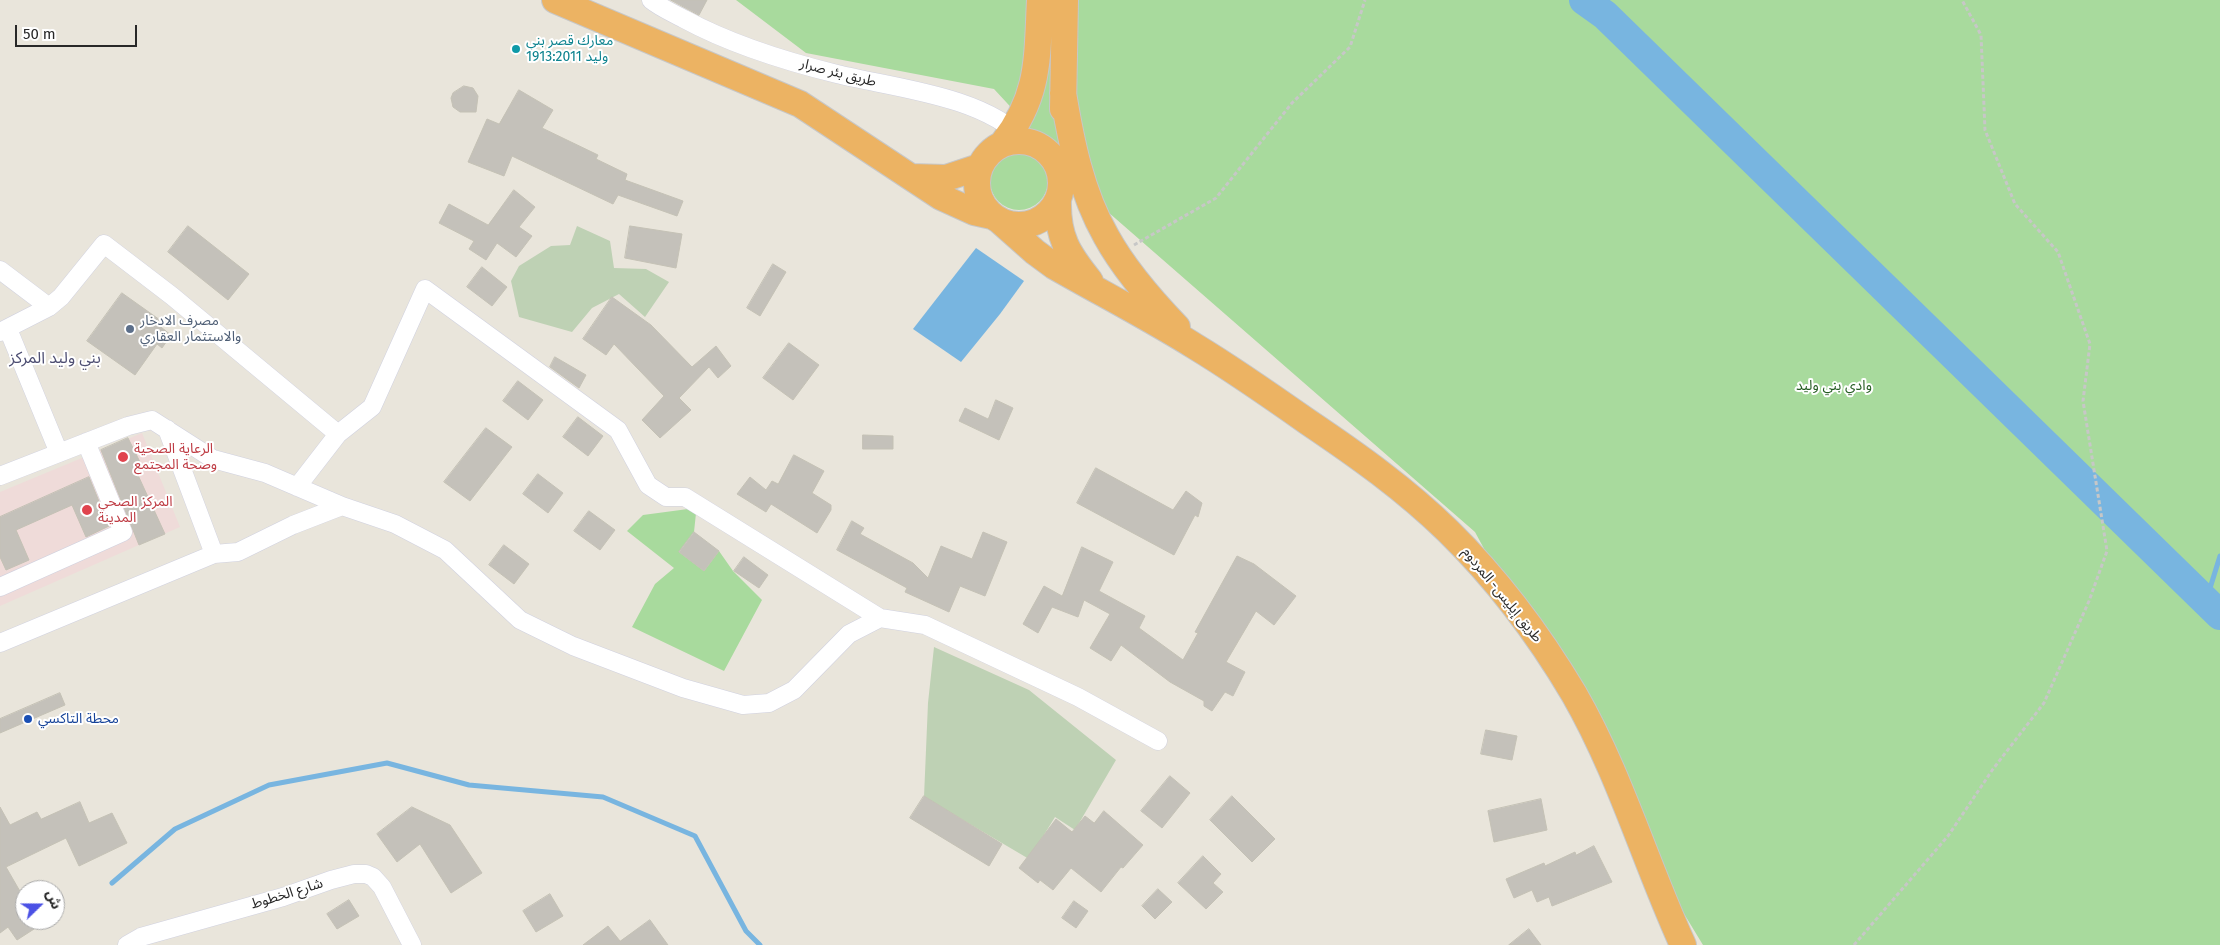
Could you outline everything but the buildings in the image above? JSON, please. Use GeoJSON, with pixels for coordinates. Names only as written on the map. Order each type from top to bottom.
{"type":"FeatureCollection","features":[{"type":"Feature","properties":{"kind":"highway"},"geometry":{"type":"LineString","coordinates":[[554,0],[800,104],[911,177],[958,205],[1013,225],[1027,225],[1040,220],[1050,212],[1061,192],[1065,0]]}},
{"type":"Feature","properties":{"kind":"highway"},"geometry":{"type":"LineString","coordinates":[[1040,0],[1038,50],[1032,91],[1014,137],[989,153],[980,167],[977,180],[978,193],[983,206],[1041,257],[1074,278],[1096,288],[1196,347]]}},
{"type":"Feature","properties":{"kind":"highway"},"geometry":{"type":"LineString","coordinates":[[1063,92],[1075,156],[1093,209],[1106,236],[1147,293],[1196,347]]}},
{"type":"Feature","properties":{"kind":"highway"},"geometry":{"type":"LineString","coordinates":[[1014,137],[1041,146],[1048,151],[1054,158],[1061,174]]}},
{"type":"Feature","properties":{"kind":"highway"},"geometry":{"type":"LineString","coordinates":[[911,177],[946,178],[980,167]]}},
{"type":"Feature","properties":{"kind":"highway"},"geometry":{"type":"LineString","coordinates":[[1058,200],[1060,230],[1065,245],[1072,258],[1096,288]]}},
{"type":"Feature","properties":{"kind":"highway","name":"طريق إيليس- المردوم"},"geometry":{"type":"LineString","coordinates":[[1196,347],[1370,464],[1410,496],[1448,531],[1484,569],[1517,609],[1547,651],[1574,695],[1603,751],[1628,808],[1668,913],[1683,945]]}},
{"type":"Feature","properties":{"kind":"street","name":"طريق بئر صرار"},"geometry":{"type":"LineString","coordinates":[[651,0],[691,23],[730,42],[761,53],[838,74],[959,102],[980,110],[1014,137]]}},
{"type":"Feature","properties":{"kind":"street"},"geometry":{"type":"LineString","coordinates":[[59,453],[4,330],[49,307],[61,297],[104,244],[172,296],[338,434]]}},
{"type":"Feature","properties":{"kind":"street"},"geometry":{"type":"LineString","coordinates":[[0,270],[49,307]]}},
{"type":"Feature","properties":{"kind":"street"},"geometry":{"type":"LineString","coordinates":[[298,487],[338,434],[372,407],[425,289],[618,430],[648,485],[666,497],[685,497],[880,618],[926,625],[1078,697],[1158,741]]}},
{"type":"Feature","properties":{"kind":"street"},"geometry":{"type":"LineString","coordinates":[[0,476],[128,426],[152,420],[213,459],[265,473],[342,506],[395,524],[445,550],[520,620],[574,646],[683,688],[743,705],[769,703],[794,690],[849,634],[880,618]]}},
{"type":"Feature","properties":{"kind":"street"},"geometry":{"type":"LineString","coordinates":[[167,429],[214,554]]}},
{"type":"Feature","properties":{"kind":"street"},"geometry":{"type":"LineString","coordinates":[[0,587],[123,532],[86,442]]}},
{"type":"Feature","properties":{"kind":"street"},"geometry":{"type":"LineString","coordinates":[[0,643],[214,554],[238,552],[294,524],[342,506]]}},
{"type":"Feature","properties":{"kind":"street","name":"شارع الخطوط"},"geometry":{"type":"LineString","coordinates":[[127,945],[141,937],[284,897],[331,880],[366,874],[373,877],[382,887],[412,945]]}},
{"type":"Feature","properties":{"kind":"path"},"geometry":{"type":"LineString","coordinates":[[1134,245],[1216,198],[1292,103],[1350,47],[1365,0]]}},
{"type":"Feature","properties":{"kind":"path"},"geometry":{"type":"LineString","coordinates":[[1854,945],[1948,836],[1993,769],[2044,703],[2089,601],[2107,551],[2083,401],[2090,344],[2058,252],[2015,204],[1985,130],[1981,34],[1962,0]]}},
{"type":"Feature","properties":{"kind":"shaded area","name":"المركز الصحي المدينة"},"geometry":{"type":"Polygon","coordinates":[[[142,433],[180,527],[0,606],[0,492],[142,433]]]}},
{"type":"Feature","properties":{"kind":"green space","name":"وادي بني وليد"},"geometry":{"type":"Polygon","coordinates":[[[736,0],[2220,0],[2220,945],[1703,945],[1658,871],[1475,532],[1108,212],[994,89],[806,53],[736,0]]]}},
{"type":"Feature","properties":{"kind":"green space"},"geometry":{"type":"Polygon","coordinates":[[[1019,152],[1030,154],[1040,160],[1046,170],[1048,181],[1046,192],[1040,202],[1030,208],[1019,210],[1008,208],[998,202],[992,192],[990,181],[992,170],[998,160],[1008,154],[1019,152]]]}},
{"type":"Feature","properties":{"kind":"green space"},"geometry":{"type":"Polygon","coordinates":[[[577,226],[610,241],[614,268],[646,269],[669,282],[645,317],[619,294],[592,308],[572,332],[519,317],[511,281],[519,266],[551,246],[570,245],[577,226]]]}},
{"type":"Feature","properties":{"kind":"green space"},"geometry":{"type":"Polygon","coordinates":[[[688,509],[696,513],[694,532],[679,552],[704,571],[719,551],[733,571],[762,600],[724,671],[632,627],[655,584],[674,568],[627,531],[643,515],[688,509]]]}},
{"type":"Feature","properties":{"kind":"green space"},"geometry":{"type":"Polygon","coordinates":[[[934,647],[1029,690],[1116,760],[1075,830],[1055,817],[1029,859],[924,797],[928,703],[934,647]]]}},
{"type":"Feature","properties":{"kind":"water"},"geometry":{"type":"Polygon","coordinates":[[[976,248],[1024,281],[961,362],[913,329],[976,248]]]}},
{"type":"Feature","properties":{"kind":"waterway","name":"وادي بني وليد"},"geometry":{"type":"LineString","coordinates":[[1584,0],[1605,15],[2220,615]]}},
{"type":"Feature","properties":{"kind":"waterway"},"geometry":{"type":"LineString","coordinates":[[2206,601],[2220,556]]}},
{"type":"Feature","properties":{"kind":"waterway"},"geometry":{"type":"LineString","coordinates":[[112,883],[175,829],[269,785],[387,763],[469,785],[603,797],[695,836],[746,931],[760,945]]}},
{"type":"Feature","properties":{"kind":"place","name":"معارك قصر بني وليد 1913:2011"},"geometry":{"type":"Point","coordinates":[516,49]}},
{"type":"Feature","properties":{"kind":"place","name":"مصرف الادخار والاستثمار العقاري"},"geometry":{"type":"Point","coordinates":[130,329]}},
{"type":"Feature","properties":{"kind":"place","name":"الرعاية الصحية وصحة المجتمع"},"geometry":{"type":"Point","coordinates":[123,457]}},
{"type":"Feature","properties":{"kind":"place","name":"المركز الصحي المدينة"},"geometry":{"type":"Point","coordinates":[87,510]}},
{"type":"Feature","properties":{"kind":"place","name":"محطة التاكسي"},"geometry":{"type":"Point","coordinates":[28,719]}},
{"type":"Feature","properties":{"kind":"district","name":"بني وليد المركز"},"geometry":{"type":"Point","coordinates":[55,359]}}]}
